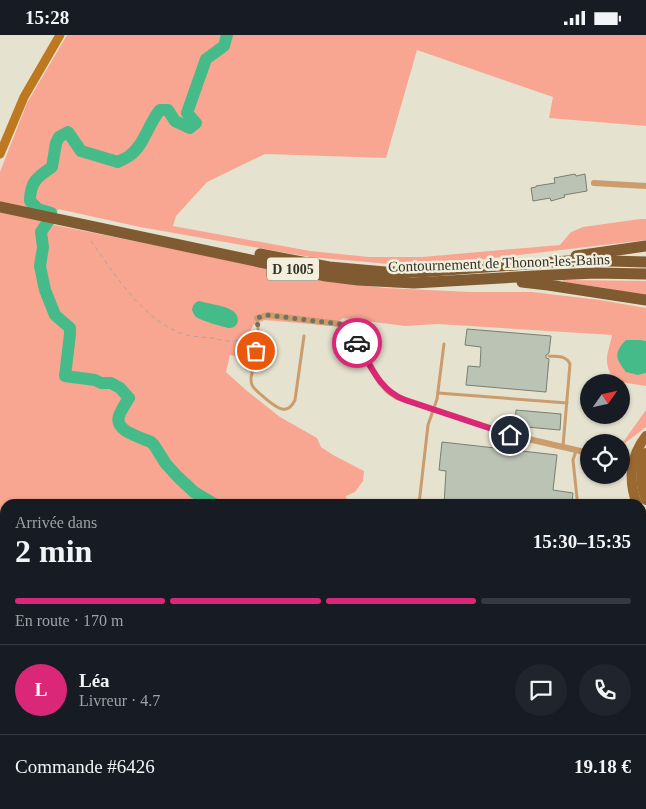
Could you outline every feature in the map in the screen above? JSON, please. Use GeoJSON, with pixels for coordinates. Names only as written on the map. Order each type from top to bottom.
{"type":"FeatureCollection","features":[{"type":"Feature","properties":{"kind":"highway","name":"Contournement de Thonon-les-Bains"},"geometry":{"type":"LineString","coordinates":[[0,201],[326,276],[358,280],[414,283],[594,273],[646,274]]}},
{"type":"Feature","properties":{"kind":"highway","name":"Contournement de Thonon-les-Bains"},"geometry":{"type":"LineString","coordinates":[[0,207],[308,264],[361,271],[419,272],[523,264],[593,261],[646,262]]}},
{"type":"Feature","properties":{"kind":"highway"},"geometry":{"type":"LineString","coordinates":[[523,264],[646,246]]}},
{"type":"Feature","properties":{"kind":"highway"},"geometry":{"type":"LineString","coordinates":[[495,279],[646,300]]}},
{"type":"Feature","properties":{"kind":"main road"},"geometry":{"type":"LineString","coordinates":[[635,499],[632,483],[639,446],[646,436]]}},
{"type":"Feature","properties":{"kind":"main road"},"geometry":{"type":"LineString","coordinates":[[637,464],[646,453]]}},
{"type":"Feature","properties":{"kind":"main road"},"geometry":{"type":"LineString","coordinates":[[637,464],[646,499]]}},
{"type":"Feature","properties":{"kind":"street"},"geometry":{"type":"LineString","coordinates":[[0,153],[24,97],[60,35]]}},
{"type":"Feature","properties":{"kind":"street"},"geometry":{"type":"LineString","coordinates":[[594,183],[646,187]]}},
{"type":"Feature","properties":{"kind":"street"},"geometry":{"type":"LineString","coordinates":[[257,318],[267,315],[336,323],[344,326],[353,335],[380,382],[388,391],[401,399],[510,435],[580,452]]}},
{"type":"Feature","properties":{"kind":"street"},"geometry":{"type":"LineString","coordinates":[[630,463],[637,464]]}},
{"type":"Feature","properties":{"kind":"lane"},"geometry":{"type":"LineString","coordinates":[[257,318],[259,338],[251,384],[254,389],[278,409],[284,410],[289,408],[295,400],[304,336]]}},
{"type":"Feature","properties":{"kind":"lane"},"geometry":{"type":"LineString","coordinates":[[420,499],[428,425],[438,393],[444,344]]}},
{"type":"Feature","properties":{"kind":"lane"},"geometry":{"type":"LineString","coordinates":[[549,356],[563,357],[569,362],[563,447]]}},
{"type":"Feature","properties":{"kind":"lane"},"geometry":{"type":"LineString","coordinates":[[438,393],[567,403]]}},
{"type":"Feature","properties":{"kind":"lane"},"geometry":{"type":"LineString","coordinates":[[577,451],[573,460],[577,499]]}},
{"type":"Feature","properties":{"kind":"path"},"geometry":{"type":"LineString","coordinates":[[91,241],[142,308],[179,333],[238,341],[243,338],[257,318]]}},
{"type":"Feature","properties":{"kind":"shaded area"},"geometry":{"type":"Polygon","coordinates":[[[67,35],[646,35],[646,126],[549,118],[553,97],[417,50],[386,158],[265,154],[207,182],[176,216],[173,226],[310,251],[369,257],[422,257],[560,245],[571,232],[583,227],[640,219],[646,219],[646,240],[476,260],[389,264],[310,257],[140,227],[58,209],[54,225],[332,282],[386,288],[470,292],[532,292],[600,300],[646,308],[646,341],[641,340],[638,375],[646,373],[646,386],[630,384],[630,374],[610,374],[607,358],[612,335],[438,324],[405,326],[343,318],[332,326],[265,320],[253,325],[248,337],[244,358],[230,355],[226,372],[280,417],[317,438],[321,447],[364,471],[363,481],[355,492],[346,496],[347,499],[0,499],[0,172],[27,103],[67,35]]]}},
{"type":"Feature","properties":{"kind":"shaded area"},"geometry":{"type":"Polygon","coordinates":[[[563,280],[646,281],[646,298],[605,288],[563,282],[563,280]]]}},
{"type":"Feature","properties":{"kind":"shaded area"},"geometry":{"type":"Polygon","coordinates":[[[199,301],[233,311],[238,321],[236,326],[227,328],[196,317],[192,310],[194,304],[199,301]]]}},
{"type":"Feature","properties":{"kind":"shaded area"},"geometry":{"type":"Polygon","coordinates":[[[626,340],[646,341],[646,373],[638,375],[626,372],[618,360],[619,349],[626,340]]]}},
{"type":"Feature","properties":{"kind":"shaded area"},"geometry":{"type":"Polygon","coordinates":[[[646,410],[646,427],[630,439],[629,434],[646,410]]]}},
{"type":"Feature","properties":{"kind":"building"},"geometry":{"type":"Polygon","coordinates":[[[575,174],[576,176],[585,174],[587,191],[564,195],[565,197],[551,201],[550,198],[533,201],[531,188],[555,183],[554,178],[575,174]]]}},
{"type":"Feature","properties":{"kind":"building"},"geometry":{"type":"Polygon","coordinates":[[[467,329],[551,336],[549,353],[546,355],[546,358],[549,359],[546,392],[466,385],[468,366],[480,367],[481,347],[465,345],[467,329]]]}},
{"type":"Feature","properties":{"kind":"building"},"geometry":{"type":"Polygon","coordinates":[[[516,410],[561,414],[560,430],[515,426],[516,410]]]}},
{"type":"Feature","properties":{"kind":"building"},"geometry":{"type":"Polygon","coordinates":[[[442,442],[557,455],[553,490],[573,493],[572,499],[444,499],[446,471],[439,470],[442,442]]]}},
{"type":"Feature","properties":{"kind":"waterway"},"geometry":{"type":"LineString","coordinates":[[206,499],[194,492],[178,477],[166,464],[151,442],[129,433],[120,426],[119,416],[129,398],[120,388],[111,383],[101,383],[95,380],[65,376],[70,328],[55,315],[45,290],[40,266],[43,247],[41,232],[51,217],[51,213],[38,209],[30,201],[30,194],[35,181],[52,167],[56,143],[59,137],[68,132],[81,151],[118,162],[134,152],[160,110],[168,110],[175,121],[190,128],[196,123],[187,113],[206,59],[224,46],[227,35]]}},
{"type":"Feature","properties":{"kind":"way so far"},"geometry":{"type":"LineString","coordinates":[[256,351],[259,338],[257,318],[267,315],[340,324],[348,329],[357,343]]}},
{"type":"Feature","properties":{"kind":"route"},"geometry":{"type":"LineString","coordinates":[[357,343],[382,385],[393,395],[510,435]]}}]}
